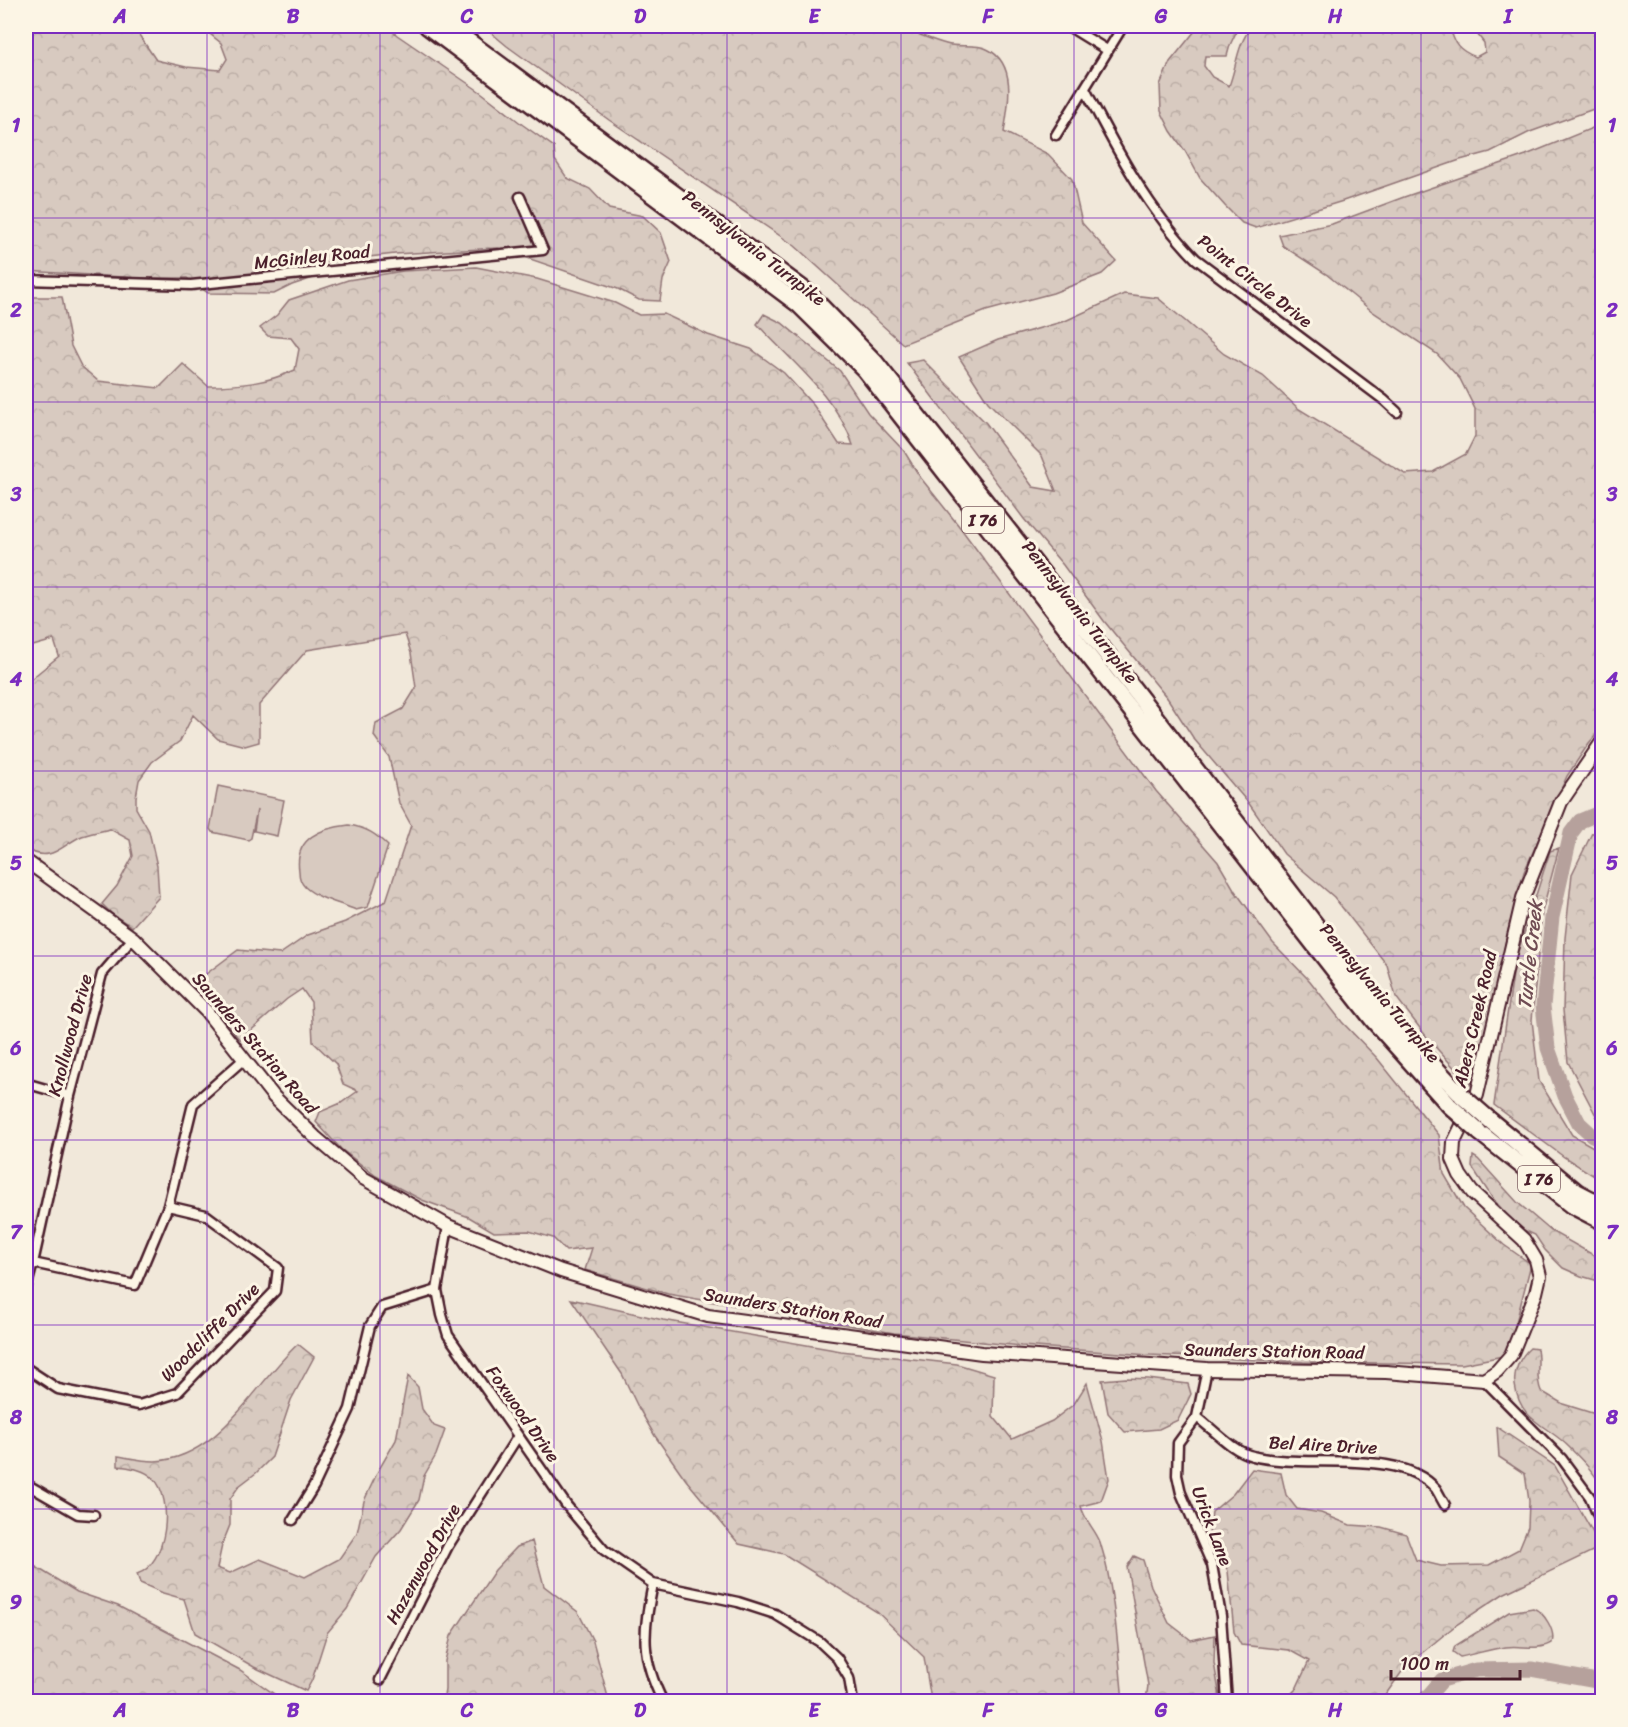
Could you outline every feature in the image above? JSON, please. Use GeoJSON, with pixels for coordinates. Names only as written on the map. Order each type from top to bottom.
{"type":"FeatureCollection","features":[{"type":"Feature","properties":{"kind":"highway","name":"Pennsylvania Turnpike"},"geometry":{"type":"LineString","coordinates":[[427,26],[798,304],[865,370],[1372,1020],[1455,1100],[1492,1122],[1577,1192],[1602,1205]]}},
{"type":"Feature","properties":{"kind":"highway","name":"Pennsylvania Turnpike"},"geometry":{"type":"LineString","coordinates":[[448,26],[807,291],[875,362],[1112,661],[1479,1132],[1571,1204],[1602,1221]]}},
{"type":"Feature","properties":{"kind":"street"},"geometry":{"type":"LineString","coordinates":[[1068,26],[1107,50]]}},
{"type":"Feature","properties":{"kind":"street"},"geometry":{"type":"LineString","coordinates":[[1056,135],[1123,26]]}},
{"type":"Feature","properties":{"kind":"street","name":"Point Circle Drive"},"geometry":{"type":"LineString","coordinates":[[1085,89],[1138,186],[1180,242],[1196,259],[1397,412]]}},
{"type":"Feature","properties":{"kind":"street","name":"McGinley Road"},"geometry":{"type":"LineString","coordinates":[[26,280],[191,285],[543,250],[520,197]]}},
{"type":"Feature","properties":{"kind":"street","name":"Abers Creek Road"},"geometry":{"type":"LineString","coordinates":[[1484,1380],[1497,1371],[1511,1355],[1536,1293],[1540,1276],[1536,1260],[1524,1240],[1472,1191],[1460,1176],[1453,1159],[1454,1142],[1477,1095],[1523,898],[1561,802],[1602,742]]}},
{"type":"Feature","properties":{"kind":"street","name":"Saunders Station Road"},"geometry":{"type":"LineString","coordinates":[[26,861],[133,938],[206,1011],[274,1097],[315,1137],[363,1178],[448,1226],[561,1271],[708,1316],[982,1353],[1207,1369],[1386,1372],[1484,1380]]}},
{"type":"Feature","properties":{"kind":"street","name":"Knollwood Drive"},"geometry":{"type":"LineString","coordinates":[[26,1289],[70,1096],[102,974],[133,938]]}},
{"type":"Feature","properties":{"kind":"street"},"geometry":{"type":"LineString","coordinates":[[33,1263],[135,1285],[168,1206],[193,1104],[244,1059]]}},
{"type":"Feature","properties":{"kind":"street"},"geometry":{"type":"LineString","coordinates":[[32,1085],[70,1096]]}},
{"type":"Feature","properties":{"kind":"street","name":"Woodcliffe Drive"},"geometry":{"type":"LineString","coordinates":[[26,1368],[58,1389],[139,1406],[177,1393],[275,1291],[278,1268],[206,1215],[168,1206]]}},
{"type":"Feature","properties":{"kind":"street","name":"Foxwood Drive"},"geometry":{"type":"LineString","coordinates":[[448,1226],[438,1290],[448,1335],[567,1506],[604,1550],[653,1584],[738,1602],[775,1614],[820,1642],[837,1658],[849,1678],[853,1701]]}},
{"type":"Feature","properties":{"kind":"street"},"geometry":{"type":"LineString","coordinates":[[293,1520],[314,1486],[350,1409],[370,1326],[382,1307],[438,1290]]}},
{"type":"Feature","properties":{"kind":"street","name":"Urick Lane"},"geometry":{"type":"LineString","coordinates":[[1207,1369],[1197,1417],[1178,1443],[1176,1475],[1181,1493],[1212,1564],[1221,1616],[1227,1701]]}},
{"type":"Feature","properties":{"kind":"street"},"geometry":{"type":"LineString","coordinates":[[1484,1380],[1570,1468],[1590,1497],[1602,1525]]}},
{"type":"Feature","properties":{"kind":"street","name":"Bel Aire Drive"},"geometry":{"type":"LineString","coordinates":[[1197,1417],[1235,1447],[1251,1456],[1271,1460],[1387,1465],[1413,1473],[1426,1480],[1436,1490],[1445,1505]]}},
{"type":"Feature","properties":{"kind":"street","name":"Hazenwood Drive"},"geometry":{"type":"LineString","coordinates":[[380,1680],[448,1546],[518,1437]]}},
{"type":"Feature","properties":{"kind":"street"},"geometry":{"type":"LineString","coordinates":[[26,1484],[78,1514],[94,1515]]}},
{"type":"Feature","properties":{"kind":"street"},"geometry":{"type":"LineString","coordinates":[[653,1584],[646,1619],[644,1651],[652,1679],[663,1701]]}},
{"type":"Feature","properties":{"kind":"green space"},"geometry":{"type":"Polygon","coordinates":[[[26,26],[133,26],[156,60],[186,67],[220,70],[227,59],[221,43],[200,26],[387,26],[554,147],[555,160],[567,178],[590,189],[609,209],[643,216],[661,233],[671,262],[663,280],[660,301],[639,300],[618,289],[498,248],[395,254],[325,262],[313,278],[274,294],[208,293],[187,278],[138,278],[26,271],[26,26]]]}},
{"type":"Feature","properties":{"kind":"green space"},"geometry":{"type":"Polygon","coordinates":[[[483,26],[812,26],[828,32],[843,32],[884,26],[902,29],[951,45],[982,47],[997,55],[1007,74],[1009,97],[1004,132],[1048,154],[1072,179],[1082,223],[1116,261],[1102,274],[1053,293],[986,311],[903,344],[795,246],[609,120],[483,26]]]}},
{"type":"Feature","properties":{"kind":"green space"},"geometry":{"type":"Polygon","coordinates":[[[1199,26],[1239,26],[1227,56],[1205,56],[1204,66],[1212,77],[1229,86],[1240,47],[1252,26],[1451,26],[1458,46],[1476,57],[1485,52],[1484,43],[1471,26],[1602,26],[1602,106],[1530,132],[1490,152],[1256,228],[1242,223],[1200,178],[1161,111],[1160,85],[1170,62],[1199,26]]]}},
{"type":"Feature","properties":{"kind":"green space"},"geometry":{"type":"Polygon","coordinates":[[[1602,124],[1602,728],[1567,776],[1524,872],[1507,934],[1480,1067],[1470,1085],[1429,1040],[1396,997],[1387,965],[1334,897],[1284,854],[1250,805],[1194,739],[1168,699],[1024,519],[907,363],[923,360],[986,423],[1033,487],[1056,491],[1042,456],[988,402],[959,357],[998,340],[1065,321],[1124,294],[1158,298],[1224,354],[1263,376],[1299,409],[1405,474],[1433,472],[1466,454],[1475,436],[1475,409],[1460,379],[1437,354],[1373,312],[1326,274],[1283,246],[1279,235],[1332,224],[1526,155],[1602,124]]]}},
{"type":"Feature","properties":{"kind":"green space"},"geometry":{"type":"Polygon","coordinates":[[[476,267],[537,279],[615,303],[639,315],[664,314],[708,335],[751,349],[784,373],[814,406],[839,444],[853,445],[846,428],[825,395],[757,324],[764,314],[782,323],[840,371],[868,413],[904,451],[920,477],[1156,791],[1218,862],[1235,891],[1273,943],[1310,981],[1342,1022],[1377,1058],[1439,1135],[1444,1174],[1464,1208],[1504,1245],[1531,1264],[1512,1338],[1503,1356],[1462,1364],[1303,1362],[1021,1346],[894,1333],[668,1294],[585,1270],[592,1248],[566,1251],[553,1238],[529,1231],[494,1232],[469,1217],[422,1200],[376,1176],[341,1149],[316,1122],[320,1112],[341,1103],[358,1091],[343,1084],[336,1064],[313,1042],[311,1002],[302,989],[287,999],[240,1040],[190,986],[238,950],[280,954],[308,935],[345,922],[386,901],[411,825],[399,803],[389,757],[374,736],[376,723],[403,709],[416,688],[411,653],[405,634],[307,650],[259,705],[259,742],[245,746],[218,739],[193,715],[180,741],[152,762],[139,780],[136,808],[149,831],[157,866],[159,897],[132,927],[112,914],[102,904],[117,886],[133,856],[130,840],[110,829],[82,836],[50,854],[43,855],[26,849],[26,683],[59,656],[54,640],[26,648],[26,297],[62,297],[71,346],[81,366],[98,381],[159,388],[183,364],[208,386],[231,385],[263,381],[295,370],[299,349],[291,338],[268,336],[260,328],[277,315],[289,300],[348,280],[403,271],[476,267]]]}},
{"type":"Feature","properties":{"kind":"green space"},"geometry":{"type":"Polygon","coordinates":[[[218,786],[284,800],[277,836],[254,831],[257,810],[251,838],[248,840],[212,832],[210,829],[218,786]]]}},
{"type":"Feature","properties":{"kind":"green space"},"geometry":{"type":"Polygon","coordinates":[[[349,825],[371,832],[388,846],[368,907],[356,910],[310,891],[302,884],[299,873],[301,850],[312,836],[329,829],[349,825]]]}},
{"type":"Feature","properties":{"kind":"green space"},"geometry":{"type":"Polygon","coordinates":[[[1602,830],[1602,1127],[1568,1062],[1563,1010],[1565,938],[1572,874],[1592,833],[1602,830]]]}},
{"type":"Feature","properties":{"kind":"green space"},"geometry":{"type":"Polygon","coordinates":[[[1559,848],[1542,912],[1532,1020],[1539,1081],[1572,1135],[1602,1152],[1602,1181],[1564,1157],[1494,1105],[1515,961],[1550,851],[1559,848]]]}},
{"type":"Feature","properties":{"kind":"green space"},"geometry":{"type":"Polygon","coordinates":[[[1473,1156],[1517,1202],[1551,1231],[1602,1260],[1602,1282],[1563,1268],[1545,1250],[1535,1235],[1524,1230],[1510,1218],[1493,1199],[1472,1167],[1473,1156]]]}},
{"type":"Feature","properties":{"kind":"green space"},"geometry":{"type":"Polygon","coordinates":[[[571,1299],[663,1320],[841,1351],[957,1364],[994,1375],[993,1416],[1012,1439],[1052,1421],[1074,1404],[1087,1383],[1103,1441],[1109,1479],[1101,1501],[1081,1506],[1100,1542],[1105,1560],[1115,1621],[1123,1701],[928,1701],[930,1694],[924,1657],[877,1612],[784,1554],[739,1544],[686,1480],[655,1436],[622,1374],[571,1299]]]}},
{"type":"Feature","properties":{"kind":"green space"},"geometry":{"type":"Polygon","coordinates":[[[298,1344],[314,1357],[291,1400],[272,1457],[239,1486],[230,1499],[230,1525],[222,1545],[217,1568],[230,1573],[260,1559],[305,1577],[339,1559],[357,1533],[364,1501],[396,1440],[408,1376],[418,1387],[422,1409],[434,1426],[445,1430],[436,1455],[424,1476],[419,1500],[401,1529],[376,1557],[347,1609],[327,1633],[312,1680],[306,1691],[254,1667],[195,1633],[184,1599],[140,1583],[137,1574],[147,1568],[161,1545],[166,1515],[164,1501],[160,1488],[153,1478],[137,1469],[118,1466],[118,1456],[155,1461],[178,1457],[199,1447],[235,1416],[298,1344]]]}},
{"type":"Feature","properties":{"kind":"green space"},"geometry":{"type":"Polygon","coordinates":[[[1530,1348],[1537,1349],[1538,1381],[1541,1391],[1563,1404],[1602,1416],[1602,1487],[1592,1471],[1562,1440],[1536,1422],[1523,1407],[1515,1385],[1515,1375],[1520,1360],[1530,1348]]]}},
{"type":"Feature","properties":{"kind":"green space"},"geometry":{"type":"Polygon","coordinates":[[[1126,1378],[1188,1384],[1191,1394],[1178,1420],[1159,1429],[1125,1432],[1108,1413],[1102,1380],[1126,1378]]]}},
{"type":"Feature","properties":{"kind":"green space"},"geometry":{"type":"Polygon","coordinates":[[[1497,1427],[1555,1466],[1601,1547],[1503,1594],[1456,1625],[1406,1666],[1381,1701],[1284,1701],[1296,1689],[1309,1661],[1289,1650],[1241,1645],[1234,1632],[1228,1571],[1209,1534],[1212,1512],[1233,1494],[1252,1469],[1281,1473],[1286,1495],[1297,1509],[1321,1513],[1350,1525],[1381,1527],[1406,1534],[1416,1560],[1441,1566],[1489,1565],[1519,1549],[1528,1527],[1529,1501],[1525,1474],[1499,1457],[1497,1427]]]}},
{"type":"Feature","properties":{"kind":"green space"},"geometry":{"type":"Polygon","coordinates":[[[532,1541],[544,1586],[578,1612],[593,1641],[609,1701],[443,1701],[445,1661],[451,1636],[495,1570],[517,1547],[532,1541]]]}},
{"type":"Feature","properties":{"kind":"green space"},"geometry":{"type":"Polygon","coordinates":[[[1134,1556],[1143,1560],[1151,1586],[1169,1623],[1191,1640],[1215,1635],[1214,1663],[1220,1697],[1212,1701],[1146,1701],[1148,1685],[1127,1567],[1134,1556]]]}},
{"type":"Feature","properties":{"kind":"green space"},"geometry":{"type":"Polygon","coordinates":[[[26,1561],[77,1592],[118,1606],[240,1670],[284,1701],[26,1701],[26,1561]]]}},
{"type":"Feature","properties":{"kind":"green space"},"geometry":{"type":"Polygon","coordinates":[[[1533,1608],[1541,1613],[1548,1622],[1553,1638],[1552,1643],[1536,1647],[1506,1647],[1460,1657],[1453,1652],[1455,1646],[1509,1612],[1533,1608]]]}},
{"type":"Feature","properties":{"kind":"waterway","name":"Turtle Creek"},"geometry":{"type":"LineString","coordinates":[[1602,812],[1580,821],[1571,833],[1552,917],[1543,1006],[1548,1048],[1565,1096],[1579,1123],[1592,1135],[1602,1139]]}},
{"type":"Feature","properties":{"kind":"waterway","name":"Turtle Creek"},"geometry":{"type":"LineString","coordinates":[[1423,1702],[1442,1680],[1476,1670],[1531,1669],[1602,1682]]}}]}
